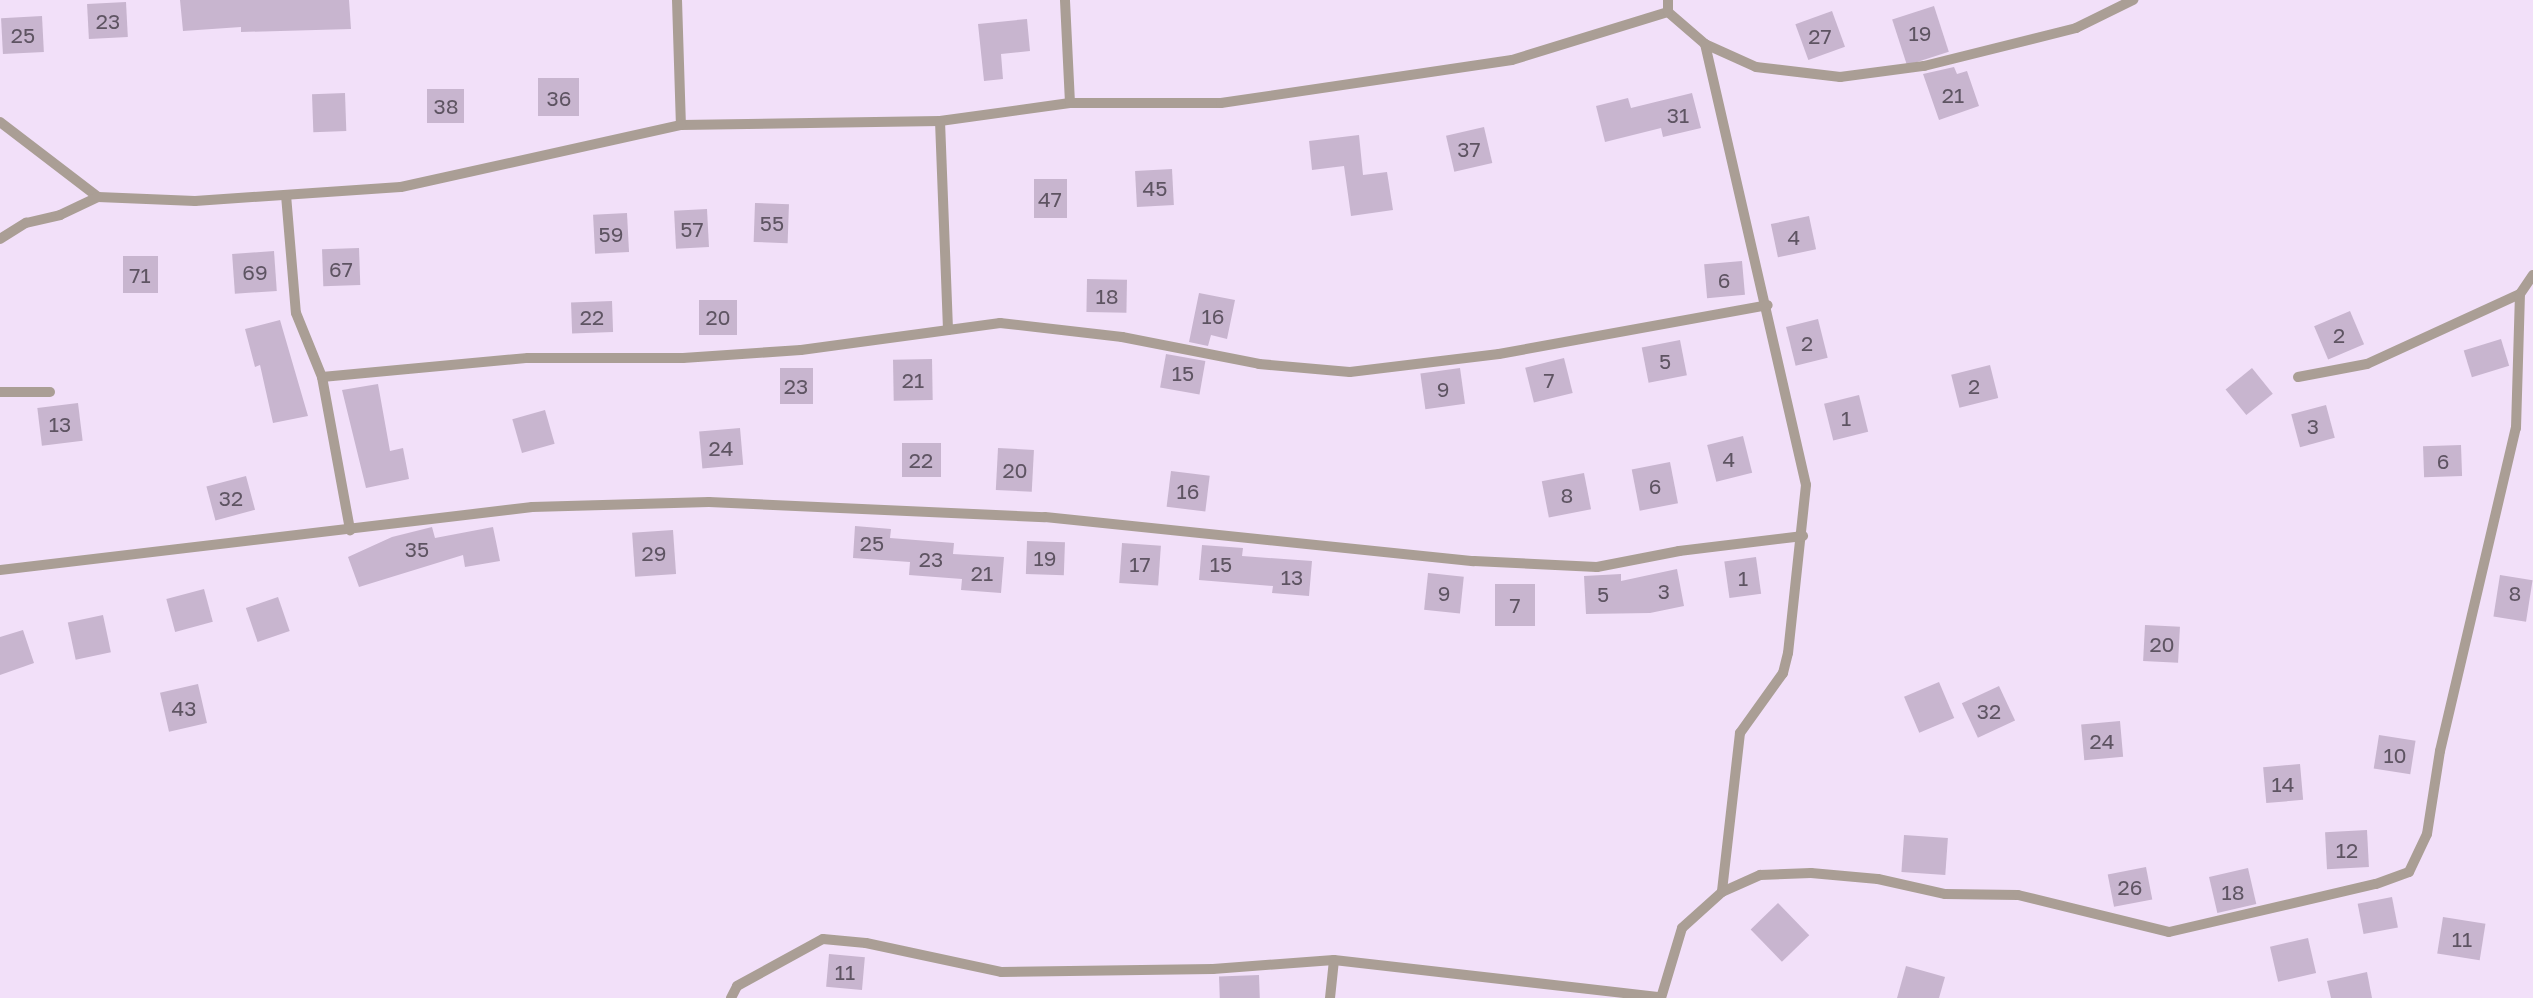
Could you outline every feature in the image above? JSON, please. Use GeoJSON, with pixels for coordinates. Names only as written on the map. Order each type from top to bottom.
{"type":"FeatureCollection","features":[{"type":"Feature","properties":{"kind":"lane"},"geometry":{"type":"LineString","coordinates":[[677,0],[681,125]]}},
{"type":"Feature","properties":{"kind":"lane"},"geometry":{"type":"LineString","coordinates":[[1065,0],[1070,103]]}},
{"type":"Feature","properties":{"kind":"lane"},"geometry":{"type":"LineString","coordinates":[[1668,0],[1668,12],[1705,44],[1756,67],[1840,77],[1924,66],[2076,28],[2133,0]]}},
{"type":"Feature","properties":{"kind":"lane"},"geometry":{"type":"LineString","coordinates":[[0,239],[26,223],[60,215],[98,197],[195,201],[401,187],[459,177],[681,125],[940,121],[1070,103],[1221,103],[1512,60],[1668,12]]}},
{"type":"Feature","properties":{"kind":"lane"},"geometry":{"type":"LineString","coordinates":[[1705,44],[1768,305],[1806,485],[1803,536],[1783,673],[1740,733],[1722,892]]}},
{"type":"Feature","properties":{"kind":"lane"},"geometry":{"type":"LineString","coordinates":[[940,121],[948,330]]}},
{"type":"Feature","properties":{"kind":"lane"},"geometry":{"type":"LineString","coordinates":[[0,122],[98,197]]}},
{"type":"Feature","properties":{"kind":"lane"},"geometry":{"type":"LineString","coordinates":[[286,195],[296,313],[322,377],[350,530]]}},
{"type":"Feature","properties":{"kind":"lane"},"geometry":{"type":"LineString","coordinates":[[2298,377],[2367,364],[2520,294],[2533,275]]}},
{"type":"Feature","properties":{"kind":"lane"},"geometry":{"type":"LineString","coordinates":[[732,998],[737,986],[823,939],[866,943],[1001,972],[1199,970],[1334,960],[1661,997],[1682,928],[1722,892],[1760,875],[1811,873],[1878,879],[1945,894],[2046,900],[2169,932],[2376,884],[2409,872],[2427,834],[2440,751],[2516,428],[2520,294]]}},
{"type":"Feature","properties":{"kind":"lane"},"geometry":{"type":"LineString","coordinates":[[322,377],[528,358],[683,358],[801,350],[948,330],[1014,325],[1122,337],[1259,364],[1350,372],[1499,354],[1768,305]]}},
{"type":"Feature","properties":{"kind":"lane"},"geometry":{"type":"LineString","coordinates":[[0,392],[50,392]]}},
{"type":"Feature","properties":{"kind":"lane"},"geometry":{"type":"LineString","coordinates":[[0,570],[532,507],[722,503],[1045,517],[1474,561],[1597,567],[1679,551],[1803,536]]}},
{"type":"Feature","properties":{"kind":"lane"},"geometry":{"type":"LineString","coordinates":[[1331,998],[1334,960]]}},
{"type":"Feature","properties":{"kind":"building"},"geometry":{"type":"Polygon","coordinates":[[[180,0],[349,0],[351,29],[241,32],[241,27],[183,31],[180,0]]]}},
{"type":"Feature","properties":{"kind":"building"},"geometry":{"type":"Polygon","coordinates":[[[126,2],[128,37],[89,39],[87,4],[126,2]]]}},
{"type":"Feature","properties":{"kind":"building"},"geometry":{"type":"Polygon","coordinates":[[[1934,6],[1949,52],[1907,65],[1892,20],[1934,6]]]}},
{"type":"Feature","properties":{"kind":"building"},"geometry":{"type":"Polygon","coordinates":[[[1832,11],[1845,47],[1808,60],[1795,24],[1832,11]]]}},
{"type":"Feature","properties":{"kind":"building"},"geometry":{"type":"Polygon","coordinates":[[[42,16],[44,52],[3,54],[1,18],[42,16]]]}},
{"type":"Feature","properties":{"kind":"building"},"geometry":{"type":"Polygon","coordinates":[[[1027,19],[1030,51],[1001,54],[1003,79],[984,81],[978,24],[1027,19]]]}},
{"type":"Feature","properties":{"kind":"building"},"geometry":{"type":"Polygon","coordinates":[[[1954,67],[1957,74],[1967,71],[1979,106],[1939,120],[1923,74],[1954,67]]]}},
{"type":"Feature","properties":{"kind":"building"},"geometry":{"type":"Polygon","coordinates":[[[538,78],[579,78],[579,116],[538,116],[538,78]]]}},
{"type":"Feature","properties":{"kind":"building"},"geometry":{"type":"Polygon","coordinates":[[[427,89],[464,89],[464,123],[427,123],[427,89]]]}},
{"type":"Feature","properties":{"kind":"building"},"geometry":{"type":"Polygon","coordinates":[[[345,93],[346,131],[313,132],[312,94],[345,93]]]}},
{"type":"Feature","properties":{"kind":"building"},"geometry":{"type":"Polygon","coordinates":[[[1692,93],[1701,128],[1663,137],[1661,128],[1605,142],[1596,106],[1628,98],[1631,108],[1692,93]]]}},
{"type":"Feature","properties":{"kind":"building"},"geometry":{"type":"Polygon","coordinates":[[[1484,127],[1492,163],[1454,172],[1446,136],[1484,127]]]}},
{"type":"Feature","properties":{"kind":"building"},"geometry":{"type":"Polygon","coordinates":[[[1359,135],[1363,175],[1387,172],[1393,210],[1351,216],[1344,166],[1312,170],[1309,141],[1359,135]]]}},
{"type":"Feature","properties":{"kind":"building"},"geometry":{"type":"Polygon","coordinates":[[[1172,169],[1174,205],[1137,207],[1135,171],[1172,169]]]}},
{"type":"Feature","properties":{"kind":"building"},"geometry":{"type":"Polygon","coordinates":[[[1034,179],[1067,179],[1067,218],[1034,218],[1034,179]]]}},
{"type":"Feature","properties":{"kind":"building"},"geometry":{"type":"Polygon","coordinates":[[[755,203],[789,204],[788,243],[754,242],[755,203]]]}},
{"type":"Feature","properties":{"kind":"building"},"geometry":{"type":"Polygon","coordinates":[[[707,209],[709,247],[676,249],[674,211],[707,209]]]}},
{"type":"Feature","properties":{"kind":"building"},"geometry":{"type":"Polygon","coordinates":[[[627,213],[629,252],[595,254],[593,215],[627,213]]]}},
{"type":"Feature","properties":{"kind":"building"},"geometry":{"type":"Polygon","coordinates":[[[1809,216],[1816,249],[1778,257],[1771,224],[1809,216]]]}},
{"type":"Feature","properties":{"kind":"building"},"geometry":{"type":"Polygon","coordinates":[[[359,248],[360,285],[323,286],[322,249],[359,248]]]}},
{"type":"Feature","properties":{"kind":"building"},"geometry":{"type":"Polygon","coordinates":[[[274,251],[277,291],[235,294],[232,254],[274,251]]]}},
{"type":"Feature","properties":{"kind":"building"},"geometry":{"type":"Polygon","coordinates":[[[123,256],[158,256],[158,293],[123,293],[123,256]]]}},
{"type":"Feature","properties":{"kind":"building"},"geometry":{"type":"Polygon","coordinates":[[[1742,261],[1745,295],[1707,298],[1704,264],[1742,261]]]}},
{"type":"Feature","properties":{"kind":"building"},"geometry":{"type":"Polygon","coordinates":[[[1087,279],[1127,280],[1126,313],[1086,312],[1087,279]]]}},
{"type":"Feature","properties":{"kind":"building"},"geometry":{"type":"Polygon","coordinates":[[[1199,293],[1235,300],[1227,339],[1211,335],[1208,346],[1189,342],[1199,293]]]}},
{"type":"Feature","properties":{"kind":"building"},"geometry":{"type":"Polygon","coordinates":[[[699,300],[737,300],[737,335],[699,335],[699,300]]]}},
{"type":"Feature","properties":{"kind":"building"},"geometry":{"type":"Polygon","coordinates":[[[612,301],[613,332],[572,333],[571,302],[612,301]]]}},
{"type":"Feature","properties":{"kind":"building"},"geometry":{"type":"Polygon","coordinates":[[[2350,311],[2364,344],[2328,359],[2314,326],[2350,311]]]}},
{"type":"Feature","properties":{"kind":"building"},"geometry":{"type":"Polygon","coordinates":[[[1818,319],[1828,358],[1796,366],[1786,327],[1818,319]]]}},
{"type":"Feature","properties":{"kind":"building"},"geometry":{"type":"Polygon","coordinates":[[[280,320],[308,416],[273,423],[260,365],[255,367],[245,329],[280,320]]]}},
{"type":"Feature","properties":{"kind":"building"},"geometry":{"type":"Polygon","coordinates":[[[2501,339],[2509,366],[2472,377],[2464,350],[2501,339]]]}},
{"type":"Feature","properties":{"kind":"building"},"geometry":{"type":"Polygon","coordinates":[[[1680,340],[1687,375],[1649,383],[1642,347],[1680,340]]]}},
{"type":"Feature","properties":{"kind":"building"},"geometry":{"type":"Polygon","coordinates":[[[1166,354],[1205,361],[1199,394],[1160,387],[1166,354]]]}},
{"type":"Feature","properties":{"kind":"building"},"geometry":{"type":"Polygon","coordinates":[[[1564,358],[1573,393],[1534,403],[1525,368],[1564,358]]]}},
{"type":"Feature","properties":{"kind":"building"},"geometry":{"type":"Polygon","coordinates":[[[932,359],[933,400],[894,401],[893,360],[932,359]]]}},
{"type":"Feature","properties":{"kind":"building"},"geometry":{"type":"Polygon","coordinates":[[[1990,365],[1998,398],[1959,408],[1951,375],[1990,365]]]}},
{"type":"Feature","properties":{"kind":"building"},"geometry":{"type":"Polygon","coordinates":[[[780,368],[813,368],[813,404],[780,404],[780,368]]]}},
{"type":"Feature","properties":{"kind":"building"},"geometry":{"type":"Polygon","coordinates":[[[1460,368],[1465,404],[1425,409],[1420,374],[1460,368]]]}},
{"type":"Feature","properties":{"kind":"building"},"geometry":{"type":"Polygon","coordinates":[[[2252,368],[2273,394],[2246,415],[2226,389],[2252,368]]]}},
{"type":"Feature","properties":{"kind":"building"},"geometry":{"type":"Polygon","coordinates":[[[378,384],[390,451],[403,448],[409,479],[366,488],[342,390],[378,384]]]}},
{"type":"Feature","properties":{"kind":"building"},"geometry":{"type":"Polygon","coordinates":[[[1859,395],[1868,432],[1833,441],[1824,404],[1859,395]]]}},
{"type":"Feature","properties":{"kind":"building"},"geometry":{"type":"Polygon","coordinates":[[[78,403],[83,441],[42,446],[37,408],[78,403]]]}},
{"type":"Feature","properties":{"kind":"building"},"geometry":{"type":"Polygon","coordinates":[[[2326,405],[2335,438],[2300,447],[2291,414],[2326,405]]]}},
{"type":"Feature","properties":{"kind":"building"},"geometry":{"type":"Polygon","coordinates":[[[545,410],[555,444],[522,453],[512,419],[545,410]]]}},
{"type":"Feature","properties":{"kind":"building"},"geometry":{"type":"Polygon","coordinates":[[[740,428],[743,465],[702,468],[699,432],[740,428]]]}},
{"type":"Feature","properties":{"kind":"building"},"geometry":{"type":"Polygon","coordinates":[[[1743,436],[1752,473],[1716,482],[1707,445],[1743,436]]]}},
{"type":"Feature","properties":{"kind":"building"},"geometry":{"type":"Polygon","coordinates":[[[902,443],[941,443],[941,477],[902,477],[902,443]]]}},
{"type":"Feature","properties":{"kind":"building"},"geometry":{"type":"Polygon","coordinates":[[[2461,445],[2462,476],[2424,477],[2423,446],[2461,445]]]}},
{"type":"Feature","properties":{"kind":"building"},"geometry":{"type":"Polygon","coordinates":[[[998,448],[1034,450],[1032,492],[996,490],[998,448]]]}},
{"type":"Feature","properties":{"kind":"building"},"geometry":{"type":"Polygon","coordinates":[[[1670,462],[1678,503],[1640,511],[1632,469],[1670,462]]]}},
{"type":"Feature","properties":{"kind":"building"},"geometry":{"type":"Polygon","coordinates":[[[1171,471],[1210,476],[1205,511],[1167,507],[1171,471]]]}},
{"type":"Feature","properties":{"kind":"building"},"geometry":{"type":"Polygon","coordinates":[[[1584,473],[1591,509],[1549,518],[1542,481],[1584,473]]]}},
{"type":"Feature","properties":{"kind":"building"},"geometry":{"type":"Polygon","coordinates":[[[246,476],[255,510],[215,520],[206,487],[246,476]]]}},
{"type":"Feature","properties":{"kind":"building"},"geometry":{"type":"Polygon","coordinates":[[[855,526],[891,529],[890,538],[954,543],[953,554],[1004,557],[1001,593],[961,590],[962,579],[909,575],[910,562],[853,558],[855,526]]]}},
{"type":"Feature","properties":{"kind":"building"},"geometry":{"type":"Polygon","coordinates":[[[432,527],[435,538],[493,527],[500,561],[465,567],[463,555],[359,587],[348,557],[392,537],[432,527]]]}},
{"type":"Feature","properties":{"kind":"building"},"geometry":{"type":"Polygon","coordinates":[[[673,530],[676,574],[635,577],[632,533],[673,530]]]}},
{"type":"Feature","properties":{"kind":"building"},"geometry":{"type":"Polygon","coordinates":[[[1027,541],[1065,542],[1064,575],[1026,574],[1027,541]]]}},
{"type":"Feature","properties":{"kind":"building"},"geometry":{"type":"Polygon","coordinates":[[[1122,543],[1161,546],[1158,586],[1119,583],[1122,543]]]}},
{"type":"Feature","properties":{"kind":"building"},"geometry":{"type":"Polygon","coordinates":[[[1202,545],[1243,548],[1242,556],[1312,561],[1309,596],[1272,593],[1273,586],[1199,580],[1202,545]]]}},
{"type":"Feature","properties":{"kind":"building"},"geometry":{"type":"Polygon","coordinates":[[[1756,557],[1761,594],[1729,598],[1724,561],[1756,557]]]}},
{"type":"Feature","properties":{"kind":"building"},"geometry":{"type":"Polygon","coordinates":[[[1677,569],[1684,606],[1650,613],[1586,614],[1584,576],[1621,574],[1621,581],[1677,569]]]}},
{"type":"Feature","properties":{"kind":"building"},"geometry":{"type":"Polygon","coordinates":[[[1428,573],[1464,577],[1460,614],[1424,610],[1428,573]]]}},
{"type":"Feature","properties":{"kind":"building"},"geometry":{"type":"Polygon","coordinates":[[[2500,575],[2533,580],[2526,622],[2493,616],[2500,575]]]}},
{"type":"Feature","properties":{"kind":"building"},"geometry":{"type":"Polygon","coordinates":[[[1495,584],[1535,584],[1535,626],[1495,626],[1495,584]]]}},
{"type":"Feature","properties":{"kind":"building"},"geometry":{"type":"Polygon","coordinates":[[[204,589],[213,622],[175,632],[166,599],[204,589]]]}},
{"type":"Feature","properties":{"kind":"building"},"geometry":{"type":"Polygon","coordinates":[[[278,597],[290,631],[258,642],[246,608],[278,597]]]}},
{"type":"Feature","properties":{"kind":"building"},"geometry":{"type":"Polygon","coordinates":[[[103,615],[111,652],[76,660],[68,622],[103,615]]]}},
{"type":"Feature","properties":{"kind":"building"},"geometry":{"type":"Polygon","coordinates":[[[2145,625],[2180,627],[2178,663],[2143,661],[2145,625]]]}},
{"type":"Feature","properties":{"kind":"building"},"geometry":{"type":"Polygon","coordinates":[[[23,630],[34,663],[0,675],[0,637],[23,630]]]}},
{"type":"Feature","properties":{"kind":"building"},"geometry":{"type":"Polygon","coordinates":[[[1939,682],[1954,718],[1919,733],[1904,697],[1939,682]]]}},
{"type":"Feature","properties":{"kind":"building"},"geometry":{"type":"Polygon","coordinates":[[[198,684],[207,723],[169,732],[160,693],[198,684]]]}},
{"type":"Feature","properties":{"kind":"building"},"geometry":{"type":"Polygon","coordinates":[[[1999,686],[2015,720],[1978,738],[1962,703],[1999,686]]]}},
{"type":"Feature","properties":{"kind":"building"},"geometry":{"type":"Polygon","coordinates":[[[2120,721],[2123,757],[2084,760],[2081,724],[2120,721]]]}},
{"type":"Feature","properties":{"kind":"building"},"geometry":{"type":"Polygon","coordinates":[[[2379,735],[2416,741],[2410,774],[2374,769],[2379,735]]]}},
{"type":"Feature","properties":{"kind":"building"},"geometry":{"type":"Polygon","coordinates":[[[2300,764],[2303,800],[2266,803],[2263,767],[2300,764]]]}},
{"type":"Feature","properties":{"kind":"building"},"geometry":{"type":"Polygon","coordinates":[[[2367,830],[2369,867],[2327,869],[2325,832],[2367,830]]]}},
{"type":"Feature","properties":{"kind":"building"},"geometry":{"type":"Polygon","coordinates":[[[1904,835],[1948,838],[1945,875],[1901,872],[1904,835]]]}},
{"type":"Feature","properties":{"kind":"building"},"geometry":{"type":"Polygon","coordinates":[[[2146,867],[2152,899],[2114,907],[2108,874],[2146,867]]]}},
{"type":"Feature","properties":{"kind":"building"},"geometry":{"type":"Polygon","coordinates":[[[2248,868],[2256,904],[2217,913],[2209,877],[2248,868]]]}},
{"type":"Feature","properties":{"kind":"building"},"geometry":{"type":"Polygon","coordinates":[[[2392,897],[2398,927],[2364,934],[2358,904],[2392,897]]]}},
{"type":"Feature","properties":{"kind":"building"},"geometry":{"type":"Polygon","coordinates":[[[1778,903],[1809,935],[1782,962],[1751,929],[1778,903]]]}},
{"type":"Feature","properties":{"kind":"building"},"geometry":{"type":"Polygon","coordinates":[[[2443,917],[2485,924],[2480,960],[2437,954],[2443,917]]]}},
{"type":"Feature","properties":{"kind":"building"},"geometry":{"type":"Polygon","coordinates":[[[2308,938],[2316,973],[2278,982],[2270,947],[2308,938]]]}},
{"type":"Feature","properties":{"kind":"building"},"geometry":{"type":"Polygon","coordinates":[[[829,954],[865,957],[862,990],[826,987],[829,954]]]}},
{"type":"Feature","properties":{"kind":"building"},"geometry":{"type":"Polygon","coordinates":[[[1906,966],[1945,977],[1939,998],[1897,998],[1906,966]]]}},
{"type":"Feature","properties":{"kind":"building"},"geometry":{"type":"Polygon","coordinates":[[[2367,972],[2372,998],[2331,998],[2327,981],[2367,972]]]}},
{"type":"Feature","properties":{"kind":"building"},"geometry":{"type":"Polygon","coordinates":[[[1259,975],[1260,998],[1220,998],[1219,976],[1259,975]]]}}]}
